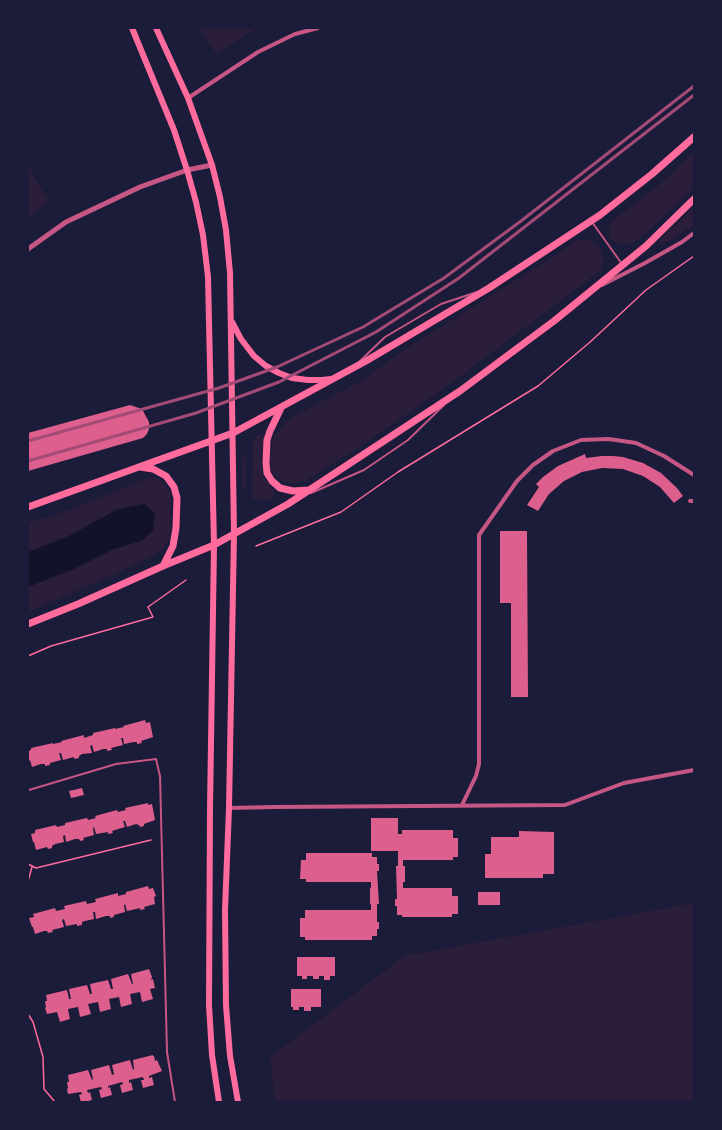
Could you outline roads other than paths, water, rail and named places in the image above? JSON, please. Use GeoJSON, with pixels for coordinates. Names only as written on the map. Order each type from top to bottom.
{"type":"FeatureCollection","features":[{"type":"Feature","properties":{"kind":"main road"},"geometry":{"type":"LineString","coordinates":[[132,28],[174,130],[187,170],[199,216],[208,277],[214,545],[209,1005],[212,1055],[219,1102]]}},
{"type":"Feature","properties":{"kind":"main road"},"geometry":{"type":"LineString","coordinates":[[156,28],[188,98],[212,165],[226,230],[230,273],[234,534],[229,808],[225,910],[226,1005],[230,1056],[238,1102]]}},
{"type":"Feature","properties":{"kind":"main road"},"geometry":{"type":"LineString","coordinates":[[28,507],[233,433],[335,378],[489,288],[591,221],[652,174],[694,137]]}},
{"type":"Feature","properties":{"kind":"main road"},"geometry":{"type":"LineString","coordinates":[[28,624],[214,545],[288,504],[460,390],[554,321],[646,246],[694,200]]}},
{"type":"Feature","properties":{"kind":"main road"},"geometry":{"type":"LineString","coordinates":[[231,320],[241,339],[254,356],[266,366],[292,378],[322,380],[335,378]]}},
{"type":"Feature","properties":{"kind":"main road"},"geometry":{"type":"LineString","coordinates":[[281,407],[267,440],[267,472],[272,481],[280,488],[293,491],[309,490]]}},
{"type":"Feature","properties":{"kind":"main road"},"geometry":{"type":"LineString","coordinates":[[137,467],[153,469],[166,476],[174,486],[177,498],[176,528],[173,546],[163,566]]}},
{"type":"Feature","properties":{"kind":"street"},"geometry":{"type":"LineString","coordinates":[[188,98],[258,52],[295,34],[318,28]]}},
{"type":"Feature","properties":{"kind":"street"},"geometry":{"type":"LineString","coordinates":[[28,249],[66,222],[140,187],[187,170],[212,165]]}},
{"type":"Feature","properties":{"kind":"street"},"geometry":{"type":"LineString","coordinates":[[589,292],[645,263],[682,242],[694,233]]}},
{"type":"Feature","properties":{"kind":"street"},"geometry":{"type":"LineString","coordinates":[[462,805],[476,776],[479,764],[479,535],[517,481],[533,465],[553,451],[581,440],[609,439],[636,443],[664,456],[694,476]]}},
{"type":"Feature","properties":{"kind":"street"},"geometry":{"type":"LineString","coordinates":[[229,808],[565,805],[624,783],[694,770]]}},
{"type":"Feature","properties":{"kind":"lane"},"geometry":{"type":"LineString","coordinates":[[591,221],[622,265]]}},
{"type":"Feature","properties":{"kind":"lane"},"geometry":{"type":"LineString","coordinates":[[351,369],[385,337],[441,304],[489,288]]}},
{"type":"Feature","properties":{"kind":"lane"},"geometry":{"type":"LineString","coordinates":[[288,504],[324,486],[364,470],[408,440],[460,390]]}},
{"type":"Feature","properties":{"kind":"lane"},"geometry":{"type":"LineString","coordinates":[[29,790],[116,764],[156,758],[160,776],[167,1052],[175,1102]]}},
{"type":"Feature","properties":{"kind":"railway"},"geometry":{"type":"LineString","coordinates":[[28,441],[219,388],[277,367],[363,327],[444,278],[521,221],[694,86]]}},
{"type":"Feature","properties":{"kind":"railway"},"geometry":{"type":"LineString","coordinates":[[28,461],[196,413],[279,382],[376,332],[459,278],[694,95]]}}]}
